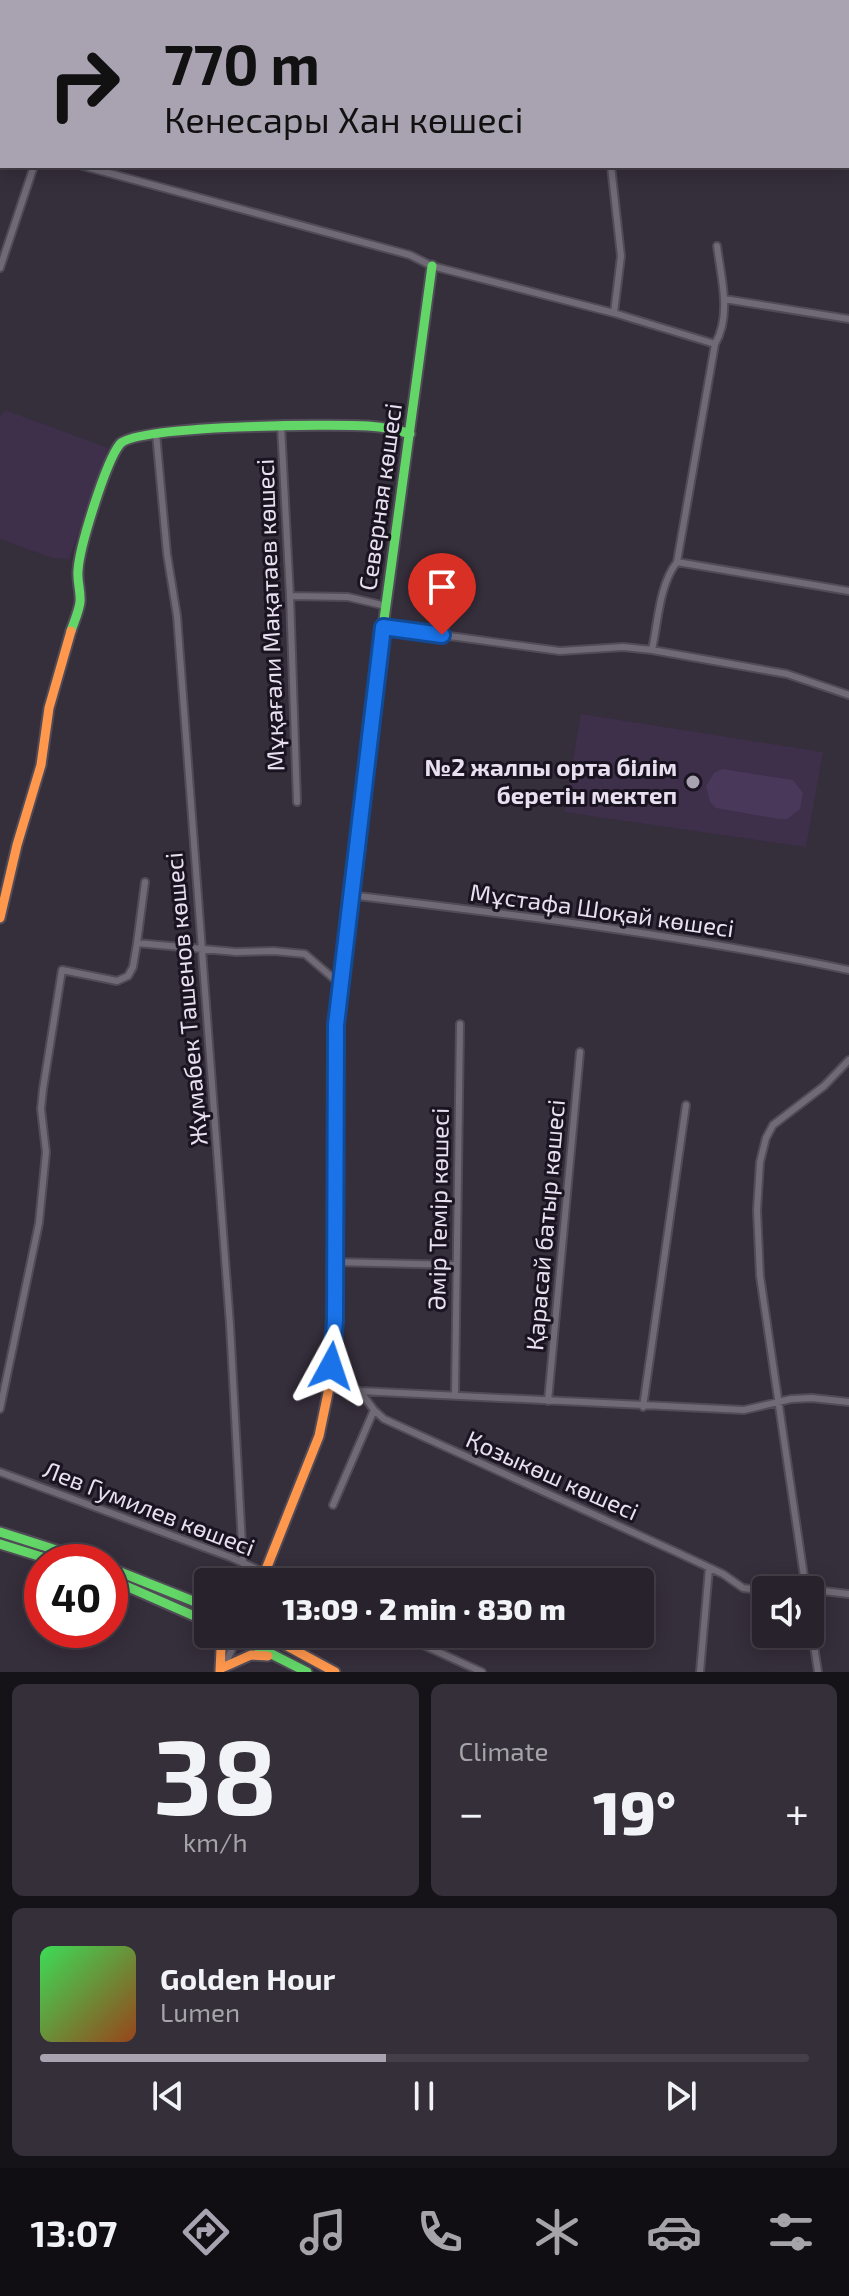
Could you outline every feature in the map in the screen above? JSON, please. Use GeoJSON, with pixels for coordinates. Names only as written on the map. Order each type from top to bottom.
{"type":"FeatureCollection","features":[{"type":"Feature","properties":{"kind":"main road","name":"Северная көшесі"},"geometry":{"type":"LineString","coordinates":[[267,1568],[319,1436],[329,1388],[335,1321],[336,1025],[383,627],[432,266]]}},
{"type":"Feature","properties":{"kind":"main road"},"geometry":{"type":"LineString","coordinates":[[0,918],[17,845],[41,765],[56,680],[80,603],[78,570],[93,509],[118,446],[126,438],[156,433],[281,426],[369,426],[397,429],[410,434]]}},
{"type":"Feature","properties":{"kind":"main road"},"geometry":{"type":"LineString","coordinates":[[0,1532],[38,1544]]}},
{"type":"Feature","properties":{"kind":"main road"},"geometry":{"type":"LineString","coordinates":[[0,1544],[24,1551]]}},
{"type":"Feature","properties":{"kind":"main road"},"geometry":{"type":"LineString","coordinates":[[128,1575],[194,1601]]}},
{"type":"Feature","properties":{"kind":"main road"},"geometry":{"type":"LineString","coordinates":[[128,1587],[194,1617]]}},
{"type":"Feature","properties":{"kind":"main road"},"geometry":{"type":"LineString","coordinates":[[220,1648],[222,1670],[251,1655],[282,1659]]}},
{"type":"Feature","properties":{"kind":"main road"},"geometry":{"type":"LineString","coordinates":[[261,1648],[307,1672]]}},
{"type":"Feature","properties":{"kind":"main road"},"geometry":{"type":"LineString","coordinates":[[295,1649],[335,1672]]}},
{"type":"Feature","properties":{"kind":"street"},"geometry":{"type":"LineString","coordinates":[[0,268],[33,168]]}},
{"type":"Feature","properties":{"kind":"street"},"geometry":{"type":"LineString","coordinates":[[90,168],[410,255],[432,266],[614,313],[715,344]]}},
{"type":"Feature","properties":{"kind":"street"},"geometry":{"type":"LineString","coordinates":[[611,168],[621,256],[614,313]]}},
{"type":"Feature","properties":{"kind":"street"},"geometry":{"type":"LineString","coordinates":[[652,650],[665,583],[677,562],[687,489],[715,344],[723,331],[724,299],[717,246]]}},
{"type":"Feature","properties":{"kind":"street"},"geometry":{"type":"LineString","coordinates":[[724,299],[849,319]]}},
{"type":"Feature","properties":{"kind":"street","name":"Мұқағали Мақатаев көшесі"},"geometry":{"type":"LineString","coordinates":[[281,426],[297,802]]}},
{"type":"Feature","properties":{"kind":"street","name":"Жұмабек Ташенов көшесі"},"geometry":{"type":"LineString","coordinates":[[156,433],[167,554],[176,604],[230,1325],[243,1563]]}},
{"type":"Feature","properties":{"kind":"street"},"geometry":{"type":"LineString","coordinates":[[677,562],[849,591]]}},
{"type":"Feature","properties":{"kind":"street"},"geometry":{"type":"LineString","coordinates":[[290,596],[326,595],[386,606]]}},
{"type":"Feature","properties":{"kind":"street"},"geometry":{"type":"LineString","coordinates":[[383,627],[560,651],[623,647],[652,650],[787,674],[849,695]]}},
{"type":"Feature","properties":{"kind":"street"},"geometry":{"type":"LineString","coordinates":[[0,1409],[39,1223],[46,1143],[41,1109],[62,970],[117,981],[128,976],[133,967],[145,882]]}},
{"type":"Feature","properties":{"kind":"street","name":"Мұстафа Шоқай көшесі"},"geometry":{"type":"LineString","coordinates":[[350,895],[540,918],[849,970]]}},
{"type":"Feature","properties":{"kind":"street"},"geometry":{"type":"LineString","coordinates":[[137,943],[236,952],[305,954],[340,984]]}},
{"type":"Feature","properties":{"kind":"street","name":"Әмір Темір көшесі"},"geometry":{"type":"LineString","coordinates":[[455,1394],[460,1024]]}},
{"type":"Feature","properties":{"kind":"street","name":"Қарасай батыр көшесі"},"geometry":{"type":"LineString","coordinates":[[548,1401],[580,1052]]}},
{"type":"Feature","properties":{"kind":"street"},"geometry":{"type":"LineString","coordinates":[[804,1576],[760,1276],[757,1210],[760,1162],[773,1125],[824,1086],[849,1060]]}},
{"type":"Feature","properties":{"kind":"street"},"geometry":{"type":"LineString","coordinates":[[643,1407],[686,1105]]}},
{"type":"Feature","properties":{"kind":"street"},"geometry":{"type":"LineString","coordinates":[[335,1262],[456,1265]]}},
{"type":"Feature","properties":{"kind":"street"},"geometry":{"type":"LineString","coordinates":[[329,1388],[744,1410],[791,1399],[849,1402]]}},
{"type":"Feature","properties":{"kind":"street","name":"Қозыкөш көшесі"},"geometry":{"type":"LineString","coordinates":[[360,1391],[384,1419],[709,1568],[743,1588],[752,1589]]}},
{"type":"Feature","properties":{"kind":"street"},"geometry":{"type":"LineString","coordinates":[[333,1505],[374,1410]]}},
{"type":"Feature","properties":{"kind":"street","name":"Лев Гумилев көшесі"},"geometry":{"type":"LineString","coordinates":[[0,1472],[250,1568]]}},
{"type":"Feature","properties":{"kind":"street"},"geometry":{"type":"LineString","coordinates":[[700,1672],[709,1568]]}},
{"type":"Feature","properties":{"kind":"street"},"geometry":{"type":"LineString","coordinates":[[824,1591],[849,1594]]}},
{"type":"Feature","properties":{"kind":"street"},"geometry":{"type":"LineString","coordinates":[[222,1670],[231,1648]]}},
{"type":"Feature","properties":{"kind":"street"},"geometry":{"type":"LineString","coordinates":[[430,1648],[482,1672]]}},
{"type":"Feature","properties":{"kind":"street"},"geometry":{"type":"LineString","coordinates":[[814,1648],[818,1672]]}},
{"type":"Feature","properties":{"kind":"shaded area"},"geometry":{"type":"Polygon","coordinates":[[[5,410],[108,448],[69,559],[52,558],[0,539],[0,417],[5,410]]]}},
{"type":"Feature","properties":{"kind":"shaded area","name":"№2 жалпы орта білім беретін мектеп"},"geometry":{"type":"Polygon","coordinates":[[[581,714],[823,752],[806,847],[564,812],[581,714]]]}},
{"type":"Feature","properties":{"kind":"shaded area"},"geometry":{"type":"Polygon","coordinates":[[[722,769],[793,780],[803,793],[800,809],[787,819],[779,819],[716,808],[710,802],[706,786],[714,773],[722,769]]]}},
{"type":"Feature","properties":{"kind":"traffic: fast"},"geometry":{"type":"LineString","coordinates":[[335,1204],[336,1025],[383,627],[432,266]]}},
{"type":"Feature","properties":{"kind":"traffic: fast"},"geometry":{"type":"LineString","coordinates":[[71,631],[80,602],[78,571],[83,544],[101,486],[120,444],[160,433],[237,427],[368,426],[410,434]]}},
{"type":"Feature","properties":{"kind":"traffic: fast"},"geometry":{"type":"LineString","coordinates":[[0,1532],[38,1544]]}},
{"type":"Feature","properties":{"kind":"traffic: fast"},"geometry":{"type":"LineString","coordinates":[[0,1544],[24,1551]]}},
{"type":"Feature","properties":{"kind":"traffic: fast"},"geometry":{"type":"LineString","coordinates":[[128,1575],[194,1601]]}},
{"type":"Feature","properties":{"kind":"traffic: fast"},"geometry":{"type":"LineString","coordinates":[[128,1587],[194,1616]]}},
{"type":"Feature","properties":{"kind":"traffic: fast"},"geometry":{"type":"LineString","coordinates":[[260,1648],[307,1672]]}},
{"type":"Feature","properties":{"kind":"traffic: slow"},"geometry":{"type":"LineString","coordinates":[[0,918],[17,845],[41,765],[49,708],[71,631]]}},
{"type":"Feature","properties":{"kind":"traffic: slow"},"geometry":{"type":"LineString","coordinates":[[267,1568],[319,1436],[329,1388],[335,1321],[335,1204]]}},
{"type":"Feature","properties":{"kind":"traffic: slow"},"geometry":{"type":"LineString","coordinates":[[220,1648],[220,1671]]}},
{"type":"Feature","properties":{"kind":"traffic: slow"},"geometry":{"type":"LineString","coordinates":[[291,1648],[335,1672]]}},
{"type":"Feature","properties":{"kind":"traffic: slow"},"geometry":{"type":"LineString","coordinates":[[224,1667],[251,1655],[268,1656]]}},
{"type":"Feature","properties":{"kind":"place","name":"№2 жалпы орта білім беретін мектеп"},"geometry":{"type":"Point","coordinates":[693,782]}},
{"type":"Feature","properties":{"kind":"route"},"geometry":{"type":"LineString","coordinates":[[331,1366],[335,1321],[336,1025],[383,627],[442,635]]}}]}
